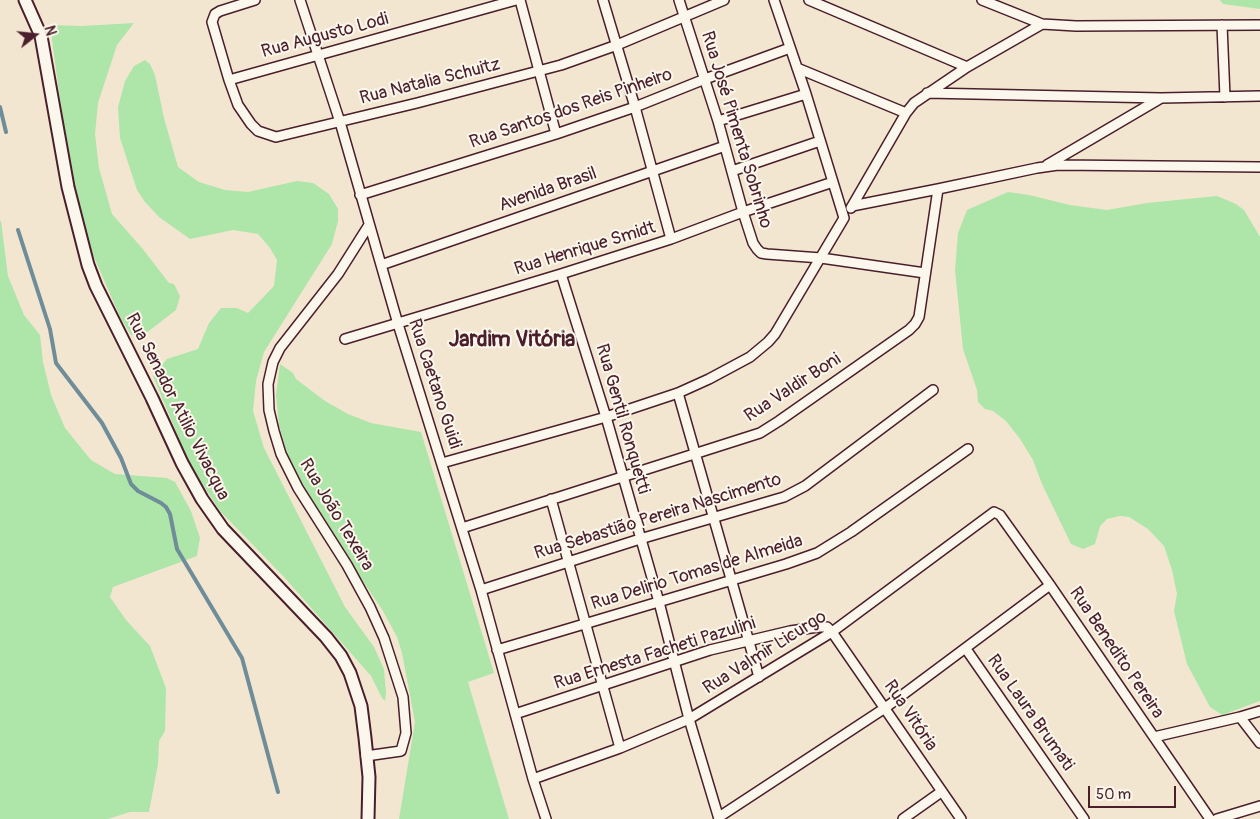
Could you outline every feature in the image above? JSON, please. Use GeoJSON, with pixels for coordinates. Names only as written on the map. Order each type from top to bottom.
{"type":"FeatureCollection","features":[{"type":"Feature","properties":{"kind":"street","name":"Rua Senador Atilio Vivacqua"},"geometry":{"type":"LineString","coordinates":[[24,0],[41,36],[68,187],[88,265],[100,295],[202,500],[223,529],[326,637],[341,656],[356,686],[361,706],[368,777],[368,819]]}},
{"type":"Feature","properties":{"kind":"street","name":"Rua Natalia Schuitz"},"geometry":{"type":"LineString","coordinates":[[255,0],[220,10],[212,18],[238,105],[258,131],[269,136],[281,136],[340,122],[539,71],[617,45],[724,0]]}},
{"type":"Feature","properties":{"kind":"street","name":"Rua Caetano Guidi"},"geometry":{"type":"LineString","coordinates":[[300,0],[316,55],[340,122],[398,324],[481,590],[546,819]]}},
{"type":"Feature","properties":{"kind":"street","name":"Rua Augusto Lodi"},"geometry":{"type":"LineString","coordinates":[[229,80],[516,0]]}},
{"type":"Feature","properties":{"kind":"street"},"geometry":{"type":"LineString","coordinates":[[520,0],[556,134]]}},
{"type":"Feature","properties":{"kind":"street"},"geometry":{"type":"LineString","coordinates":[[603,0],[671,239]]}},
{"type":"Feature","properties":{"kind":"street","name":"Rua José Pimenta Sobrinho"},"geometry":{"type":"LineString","coordinates":[[679,0],[718,120],[753,243],[761,253],[821,258],[925,272]]}},
{"type":"Feature","properties":{"kind":"street"},"geometry":{"type":"LineString","coordinates":[[774,0],[806,94],[844,218]]}},
{"type":"Feature","properties":{"kind":"street"},"geometry":{"type":"LineString","coordinates":[[809,0],[967,67]]}},
{"type":"Feature","properties":{"kind":"street"},"geometry":{"type":"LineString","coordinates":[[982,0],[1042,24],[1076,26],[1260,25]]}},
{"type":"Feature","properties":{"kind":"street"},"geometry":{"type":"LineString","coordinates":[[442,463],[606,417],[678,393],[750,357],[768,342],[781,326],[906,112],[927,93],[967,67],[1042,24]]}},
{"type":"Feature","properties":{"kind":"street"},"geometry":{"type":"LineString","coordinates":[[1222,25],[1225,97]]}},
{"type":"Feature","properties":{"kind":"street","name":"Rua Santos dos Reis Pinheiro"},"geometry":{"type":"LineString","coordinates":[[360,194],[556,134],[635,107],[790,48]]}},
{"type":"Feature","properties":{"kind":"street"},"geometry":{"type":"LineString","coordinates":[[797,68],[906,112]]}},
{"type":"Feature","properties":{"kind":"street"},"geometry":{"type":"LineString","coordinates":[[927,93],[1161,98],[1260,96]]}},
{"type":"Feature","properties":{"kind":"street"},"geometry":{"type":"LineString","coordinates":[[718,120],[806,94]]}},
{"type":"Feature","properties":{"kind":"street"},"geometry":{"type":"LineString","coordinates":[[1045,167],[1161,98]]}},
{"type":"Feature","properties":{"kind":"street"},"geometry":{"type":"LineString","coordinates":[[732,172],[820,141]]}},
{"type":"Feature","properties":{"kind":"street","name":"Avenida Brasil"},"geometry":{"type":"LineString","coordinates":[[381,265],[725,146]]}},
{"type":"Feature","properties":{"kind":"street"},"geometry":{"type":"LineString","coordinates":[[852,206],[1045,167],[1071,165],[1260,167]]}},
{"type":"Feature","properties":{"kind":"street","name":"Rua Henrique Smidt"},"geometry":{"type":"LineString","coordinates":[[345,339],[671,239],[743,212],[833,182]]}},
{"type":"Feature","properties":{"kind":"street","name":"Rua Valdir Boni"},"geometry":{"type":"LineString","coordinates":[[462,528],[745,438],[768,428],[909,330],[916,324],[919,317],[938,190]]}},
{"type":"Feature","properties":{"kind":"street","name":"Rua João Texeira"},"geometry":{"type":"LineString","coordinates":[[366,756],[401,751],[406,733],[402,697],[384,638],[366,600],[347,565],[298,488],[281,454],[269,410],[268,384],[273,362],[280,348],[338,274],[369,225]]}},
{"type":"Feature","properties":{"kind":"street","name":"Rua Gentil Ronquetti"},"geometry":{"type":"LineString","coordinates":[[561,274],[606,417],[659,602],[689,719],[719,818]]}},
{"type":"Feature","properties":{"kind":"street","name":"Rua Sebastião Pereira Nascimento"},"geometry":{"type":"LineString","coordinates":[[481,590],[640,539],[771,502],[798,490],[933,390]]}},
{"type":"Feature","properties":{"kind":"street"},"geometry":{"type":"LineString","coordinates":[[678,393],[758,677]]}},
{"type":"Feature","properties":{"kind":"street","name":"Rua Delirio Tomas de Almeida"},"geometry":{"type":"LineString","coordinates":[[497,650],[802,559],[834,544],[968,450]]}},
{"type":"Feature","properties":{"kind":"street"},"geometry":{"type":"LineString","coordinates":[[552,500],[620,748]]}},
{"type":"Feature","properties":{"kind":"street","name":"Rua Benedito Pereira"},"geometry":{"type":"LineString","coordinates":[[991,513],[994,512],[1000,515],[1210,819]]}},
{"type":"Feature","properties":{"kind":"street","name":"Rua Valmir Licurgo"},"geometry":{"type":"LineString","coordinates":[[533,778],[620,748],[689,719],[832,632],[991,513]]}},
{"type":"Feature","properties":{"kind":"street"},"geometry":{"type":"LineString","coordinates":[[719,818],[885,708],[1050,585]]}},
{"type":"Feature","properties":{"kind":"street","name":"Rua Ernesta Facheti Pazulini"},"geometry":{"type":"LineString","coordinates":[[515,714],[674,661],[748,640],[818,627],[826,627],[832,632]]}},
{"type":"Feature","properties":{"kind":"street","name":"Rua Vitória"},"geometry":{"type":"LineString","coordinates":[[832,632],[961,819]]}},
{"type":"Feature","properties":{"kind":"street","name":"Rua Laura Brumati"},"geometry":{"type":"LineString","coordinates":[[966,649],[1084,819]]}},
{"type":"Feature","properties":{"kind":"street"},"geometry":{"type":"LineString","coordinates":[[1154,737],[1260,711]]}},
{"type":"Feature","properties":{"kind":"street"},"geometry":{"type":"LineString","coordinates":[[1240,717],[1260,744]]}},
{"type":"Feature","properties":{"kind":"street"},"geometry":{"type":"LineString","coordinates":[[903,819],[942,792]]}},
{"type":"Feature","properties":{"kind":"street"},"geometry":{"type":"LineString","coordinates":[[1217,819],[1260,806]]}},
{"type":"Feature","properties":{"kind":"green space"},"geometry":{"type":"Polygon","coordinates":[[[1220,0],[1260,0],[1260,9],[1223,4],[1220,0]]]}},
{"type":"Feature","properties":{"kind":"green space"},"geometry":{"type":"Polygon","coordinates":[[[134,23],[117,45],[98,103],[95,134],[99,168],[112,214],[169,283],[174,284],[180,296],[176,310],[145,334],[131,335],[120,317],[91,250],[78,203],[68,158],[50,25],[82,26],[134,23]]]}},
{"type":"Feature","properties":{"kind":"green space"},"geometry":{"type":"Polygon","coordinates":[[[145,60],[150,64],[155,75],[164,118],[178,167],[199,182],[225,190],[248,192],[297,181],[313,183],[329,194],[338,209],[338,221],[332,244],[264,352],[256,381],[253,411],[264,448],[345,607],[374,647],[384,669],[385,701],[371,676],[284,577],[220,511],[190,465],[153,376],[167,359],[198,349],[209,323],[221,308],[237,308],[248,313],[274,286],[277,260],[258,234],[233,230],[190,239],[159,217],[137,190],[120,138],[118,107],[125,81],[134,66],[145,60]]]}},
{"type":"Feature","properties":{"kind":"green space"},"geometry":{"type":"Polygon","coordinates":[[[1008,192],[1070,205],[1107,210],[1147,203],[1217,196],[1236,204],[1244,210],[1260,237],[1260,701],[1222,715],[1210,707],[1187,664],[1174,611],[1177,594],[1164,546],[1148,529],[1129,517],[1120,516],[1107,519],[1100,526],[1095,544],[1083,549],[1071,544],[1042,484],[1033,460],[1020,439],[1006,421],[993,411],[985,409],[978,402],[977,390],[963,349],[955,270],[958,233],[967,210],[1008,192]]]}},
{"type":"Feature","properties":{"kind":"green space"},"geometry":{"type":"Polygon","coordinates":[[[0,221],[8,276],[24,315],[40,335],[43,362],[51,395],[65,428],[91,460],[115,474],[167,478],[175,482],[191,511],[200,538],[197,556],[113,587],[110,597],[126,620],[150,646],[166,688],[165,731],[159,741],[158,764],[149,812],[130,812],[108,819],[0,819],[0,221]]]}},
{"type":"Feature","properties":{"kind":"green space"},"geometry":{"type":"Polygon","coordinates":[[[280,364],[325,401],[348,414],[371,423],[421,432],[494,673],[468,682],[509,819],[399,819],[415,722],[402,653],[397,637],[383,611],[320,517],[291,468],[279,425],[276,395],[280,364]]]}},
{"type":"Feature","properties":{"kind":"waterway"},"geometry":{"type":"LineString","coordinates":[[0,107],[6,132]]}},
{"type":"Feature","properties":{"kind":"waterway"},"geometry":{"type":"LineString","coordinates":[[18,230],[50,329],[56,363],[102,423],[121,458],[131,484],[138,491],[166,507],[170,514],[177,549],[242,658],[278,792]]}},
{"type":"Feature","properties":{"kind":"district","name":"Jardim Vitória"},"geometry":{"type":"Point","coordinates":[512,340]}}]}
